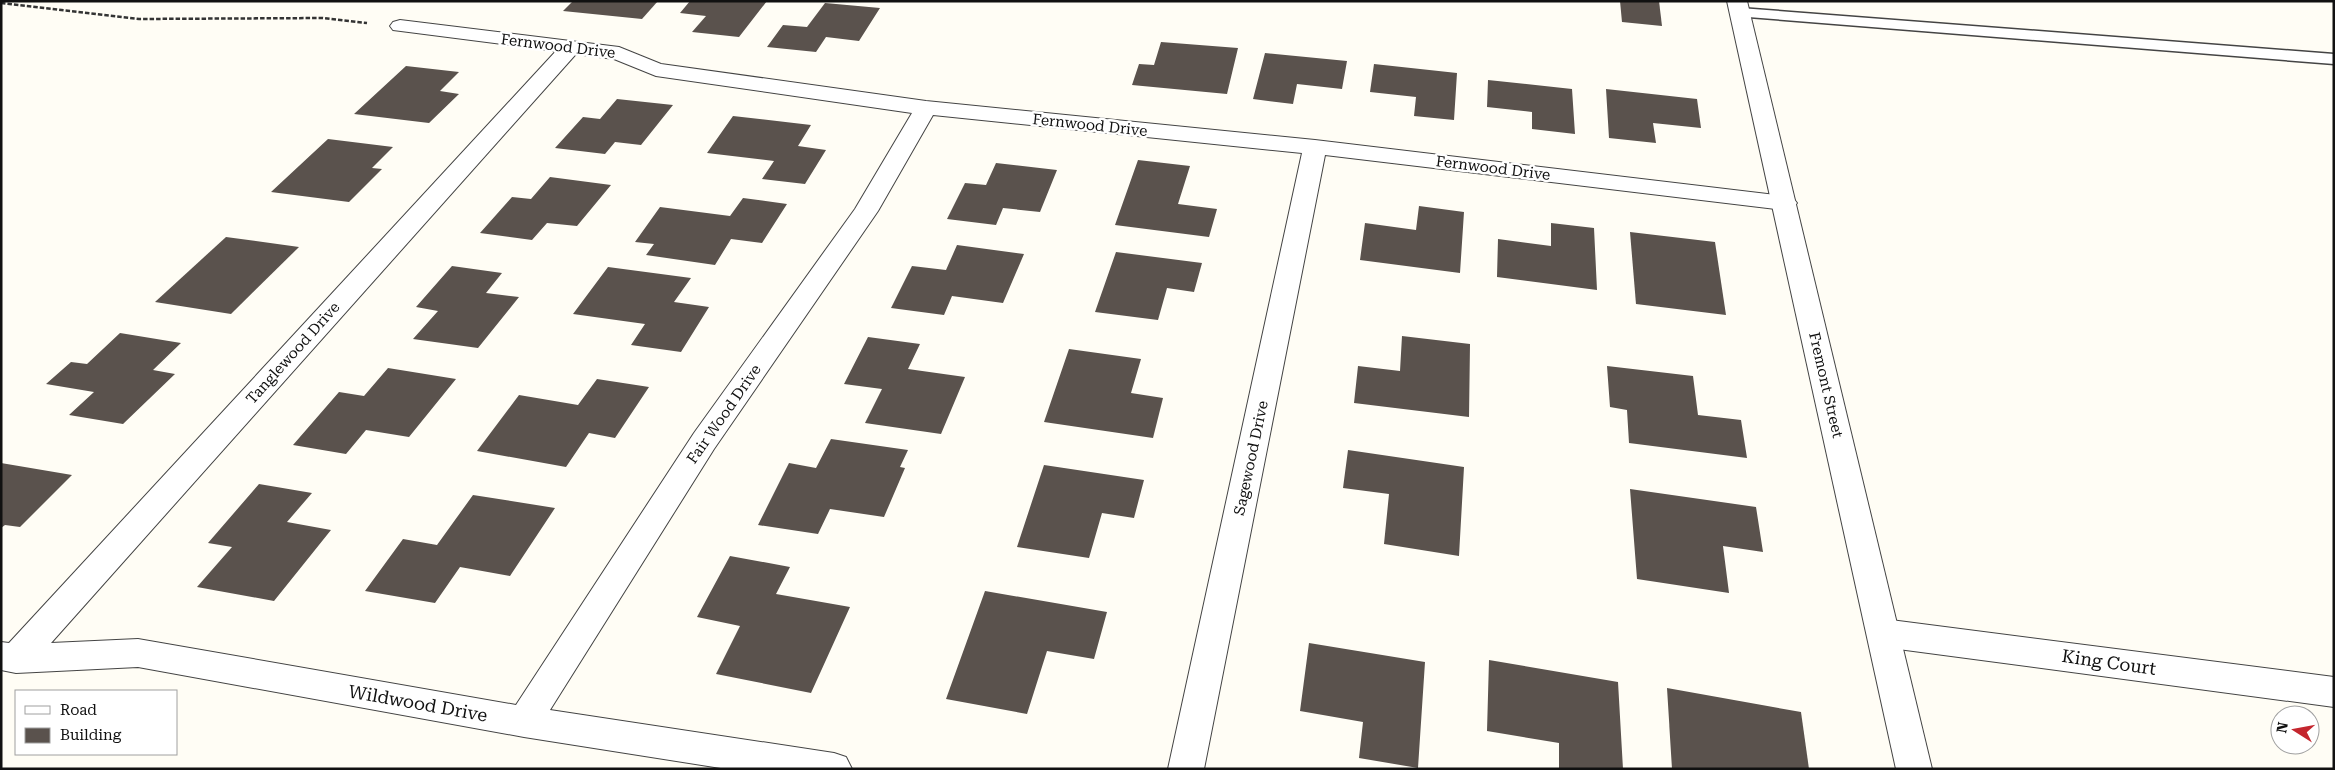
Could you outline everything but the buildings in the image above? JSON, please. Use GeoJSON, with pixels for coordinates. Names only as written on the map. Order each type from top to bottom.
{"type":"FeatureCollection","features":[{"type":"Feature","properties":{"kind":"street","name":"Fremont Street"},"geometry":{"type":"LineString","coordinates":[[1739,7],[1914,769]]}},
{"type":"Feature","properties":{"kind":"street","name":"Fernwood Drive"},"geometry":{"type":"LineString","coordinates":[[400,26],[619,53],[656,70],[926,108],[1315,148],[1785,202]]}},
{"type":"Feature","properties":{"kind":"street","name":"Tanglewood Drive"},"geometry":{"type":"LineString","coordinates":[[9,658],[570,48]]}},
{"type":"Feature","properties":{"kind":"street","name":"Fair Wood Drive"},"geometry":{"type":"LineString","coordinates":[[524,722],[704,441],[866,211],[926,108]]}},
{"type":"Feature","properties":{"kind":"street","name":"Sagewood Drive"},"geometry":{"type":"LineString","coordinates":[[1186,769],[1315,148]]}},
{"type":"Feature","properties":{"kind":"street","name":"King Court"},"geometry":{"type":"LineString","coordinates":[[1883,632],[2334,692]]}},
{"type":"Feature","properties":{"kind":"street","name":"Wildwood Drive"},"geometry":{"type":"LineString","coordinates":[[9,658],[138,653],[524,722],[834,769]]}},
{"type":"Feature","properties":{"kind":"lane"},"geometry":{"type":"LineString","coordinates":[[1739,7],[2334,60]]}},
{"type":"Feature","properties":{"kind":"path"},"geometry":{"type":"LineString","coordinates":[[1,3],[139,19],[323,18],[400,26]]}}]}
